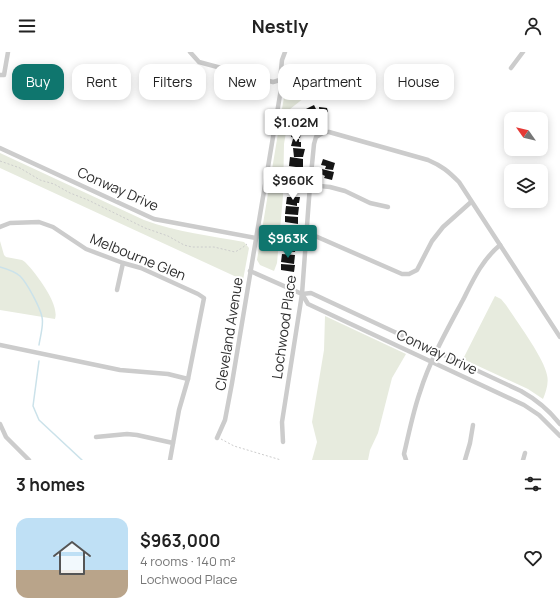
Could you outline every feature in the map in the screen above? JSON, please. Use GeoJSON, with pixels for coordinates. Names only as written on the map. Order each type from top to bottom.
{"type":"FeatureCollection","features":[{"type":"Feature","properties":{"kind":"street"},"geometry":{"type":"LineString","coordinates":[[0,75],[4,75],[8,52]]}},
{"type":"Feature","properties":{"kind":"street"},"geometry":{"type":"LineString","coordinates":[[190,52],[199,62],[273,82],[280,80],[282,60],[285,52]]}},
{"type":"Feature","properties":{"kind":"street"},"geometry":{"type":"LineString","coordinates":[[511,68],[523,52]]}},
{"type":"Feature","properties":{"kind":"street","name":"Cleveland Avenue"},"geometry":{"type":"LineString","coordinates":[[217,438],[225,420],[279,100]]}},
{"type":"Feature","properties":{"kind":"street","name":"Lochwood Place"},"geometry":{"type":"LineString","coordinates":[[283,442],[282,422],[302,294],[310,184],[316,137],[324,132],[329,132],[428,160],[440,165],[459,182],[471,202]]}},
{"type":"Feature","properties":{"kind":"street","name":"Conway Drive"},"geometry":{"type":"LineString","coordinates":[[0,148],[154,219],[256,238]]}},
{"type":"Feature","properties":{"kind":"street"},"geometry":{"type":"LineString","coordinates":[[310,184],[345,191],[370,203],[388,208]]}},
{"type":"Feature","properties":{"kind":"street"},"geometry":{"type":"LineString","coordinates":[[306,232],[402,274],[408,274],[416,270],[432,241],[443,227],[471,202],[560,337]]}},
{"type":"Feature","properties":{"kind":"street","name":"Melbourne Glen"},"geometry":{"type":"LineString","coordinates":[[0,227],[10,223],[39,222],[53,227],[86,249],[141,268],[204,298],[188,379],[179,410],[172,443],[170,460]]}},
{"type":"Feature","properties":{"kind":"street"},"geometry":{"type":"LineString","coordinates":[[406,460],[404,454],[419,393],[432,361],[482,264],[500,245]]}},
{"type":"Feature","properties":{"kind":"street"},"geometry":{"type":"LineString","coordinates":[[117,290],[123,263]]}},
{"type":"Feature","properties":{"kind":"street","name":"Conway Drive"},"geometry":{"type":"LineString","coordinates":[[250,271],[302,294],[311,293],[533,397],[560,422]]}},
{"type":"Feature","properties":{"kind":"street","name":"Conway Drive"},"geometry":{"type":"LineString","coordinates":[[302,294],[308,304],[524,405],[539,415],[560,436]]}},
{"type":"Feature","properties":{"kind":"street"},"geometry":{"type":"LineString","coordinates":[[0,347],[120,370],[168,374],[188,379]]}},
{"type":"Feature","properties":{"kind":"street"},"geometry":{"type":"LineString","coordinates":[[552,428],[560,422]]}},
{"type":"Feature","properties":{"kind":"street"},"geometry":{"type":"LineString","coordinates":[[0,424],[6,437],[29,460]]}},
{"type":"Feature","properties":{"kind":"street"},"geometry":{"type":"LineString","coordinates":[[465,460],[473,425]]}},
{"type":"Feature","properties":{"kind":"street"},"geometry":{"type":"LineString","coordinates":[[96,437],[127,434],[172,443]]}},
{"type":"Feature","properties":{"kind":"street"},"geometry":{"type":"LineString","coordinates":[[523,460],[525,453]]}},
{"type":"Feature","properties":{"kind":"path"},"geometry":{"type":"LineString","coordinates":[[0,161],[20,168],[40,180],[54,184],[145,228],[168,236],[184,246],[200,248],[214,247],[235,252],[247,244]]}},
{"type":"Feature","properties":{"kind":"path"},"geometry":{"type":"LineString","coordinates":[[217,438],[234,446],[281,460]]}},
{"type":"Feature","properties":{"kind":"shaded area"},"geometry":{"type":"Polygon","coordinates":[[[284,100],[301,100],[290,109],[284,144],[283,196],[277,263],[274,271],[260,265],[257,260],[284,100]]]}},
{"type":"Feature","properties":{"kind":"shaded area"},"geometry":{"type":"Polygon","coordinates":[[[0,153],[144,220],[181,231],[244,242],[249,248],[243,280],[0,168],[0,153]]]}},
{"type":"Feature","properties":{"kind":"shaded area"},"geometry":{"type":"Polygon","coordinates":[[[0,241],[6,257],[25,262],[40,280],[54,305],[56,313],[55,319],[0,310],[0,241]]]}},
{"type":"Feature","properties":{"kind":"shaded area"},"geometry":{"type":"Polygon","coordinates":[[[495,296],[501,299],[506,305],[541,359],[548,378],[543,399],[528,389],[463,359],[495,296]]]}},
{"type":"Feature","properties":{"kind":"shaded area"},"geometry":{"type":"Polygon","coordinates":[[[325,316],[406,354],[392,378],[378,433],[370,450],[368,460],[312,460],[317,442],[312,422],[324,350],[325,316]]]}},
{"type":"Feature","properties":{"kind":"building"},"geometry":{"type":"Polygon","coordinates":[[[314,105],[317,111],[315,115],[311,117],[306,109],[314,105]]]}},
{"type":"Feature","properties":{"kind":"building"},"geometry":{"type":"Polygon","coordinates":[[[319,107],[327,108],[328,112],[325,113],[325,116],[320,117],[319,107]]]}},
{"type":"Feature","properties":{"kind":"building"},"geometry":{"type":"Polygon","coordinates":[[[298,115],[304,119],[303,121],[305,122],[301,127],[294,122],[298,115]]]}},
{"type":"Feature","properties":{"kind":"building"},"geometry":{"type":"Polygon","coordinates":[[[293,129],[297,129],[297,132],[301,133],[300,138],[291,137],[293,129]]]}},
{"type":"Feature","properties":{"kind":"building"},"geometry":{"type":"Polygon","coordinates":[[[293,139],[299,139],[299,142],[301,142],[301,147],[291,146],[293,139]]]}},
{"type":"Feature","properties":{"kind":"building"},"geometry":{"type":"Polygon","coordinates":[[[293,148],[305,149],[303,157],[294,157],[293,148]]]}},
{"type":"Feature","properties":{"kind":"building"},"geometry":{"type":"Polygon","coordinates":[[[290,157],[303,159],[303,168],[289,166],[290,157]]]}},
{"type":"Feature","properties":{"kind":"building"},"geometry":{"type":"Polygon","coordinates":[[[323,159],[335,163],[333,170],[325,169],[326,166],[321,165],[323,159]]]}},
{"type":"Feature","properties":{"kind":"building"},"geometry":{"type":"Polygon","coordinates":[[[289,167],[302,168],[302,174],[289,173],[289,167]]]}},
{"type":"Feature","properties":{"kind":"building"},"geometry":{"type":"Polygon","coordinates":[[[322,169],[334,172],[332,180],[324,178],[325,176],[321,174],[322,169]]]}},
{"type":"Feature","properties":{"kind":"building"},"geometry":{"type":"Polygon","coordinates":[[[288,177],[302,178],[300,187],[287,185],[288,177]]]}},
{"type":"Feature","properties":{"kind":"building"},"geometry":{"type":"Polygon","coordinates":[[[288,187],[301,188],[300,193],[287,193],[288,187]]]}},
{"type":"Feature","properties":{"kind":"building"},"geometry":{"type":"Polygon","coordinates":[[[287,197],[300,197],[297,206],[286,204],[287,197]]]}},
{"type":"Feature","properties":{"kind":"building"},"geometry":{"type":"Polygon","coordinates":[[[286,206],[299,207],[298,215],[285,214],[286,206]]]}},
{"type":"Feature","properties":{"kind":"building"},"geometry":{"type":"Polygon","coordinates":[[[285,216],[298,217],[298,224],[285,222],[285,216]]]}},
{"type":"Feature","properties":{"kind":"building"},"geometry":{"type":"Polygon","coordinates":[[[284,225],[298,226],[297,235],[283,234],[284,225]]]}},
{"type":"Feature","properties":{"kind":"building"},"geometry":{"type":"Polygon","coordinates":[[[284,236],[297,236],[294,244],[283,243],[284,236]]]}},
{"type":"Feature","properties":{"kind":"building"},"geometry":{"type":"Polygon","coordinates":[[[283,245],[296,246],[295,252],[282,251],[283,245]]]}},
{"type":"Feature","properties":{"kind":"building"},"geometry":{"type":"Polygon","coordinates":[[[282,254],[295,255],[294,264],[281,262],[282,254]]]}},
{"type":"Feature","properties":{"kind":"building"},"geometry":{"type":"Polygon","coordinates":[[[281,264],[295,265],[294,272],[281,270],[281,264]]]}},
{"type":"Feature","properties":{"kind":"waterway"},"geometry":{"type":"LineString","coordinates":[[0,267],[13,271],[20,276],[36,301],[42,320],[39,345]]}},
{"type":"Feature","properties":{"kind":"waterway"},"geometry":{"type":"LineString","coordinates":[[39,361],[33,406],[39,420],[82,460]]}}]}
